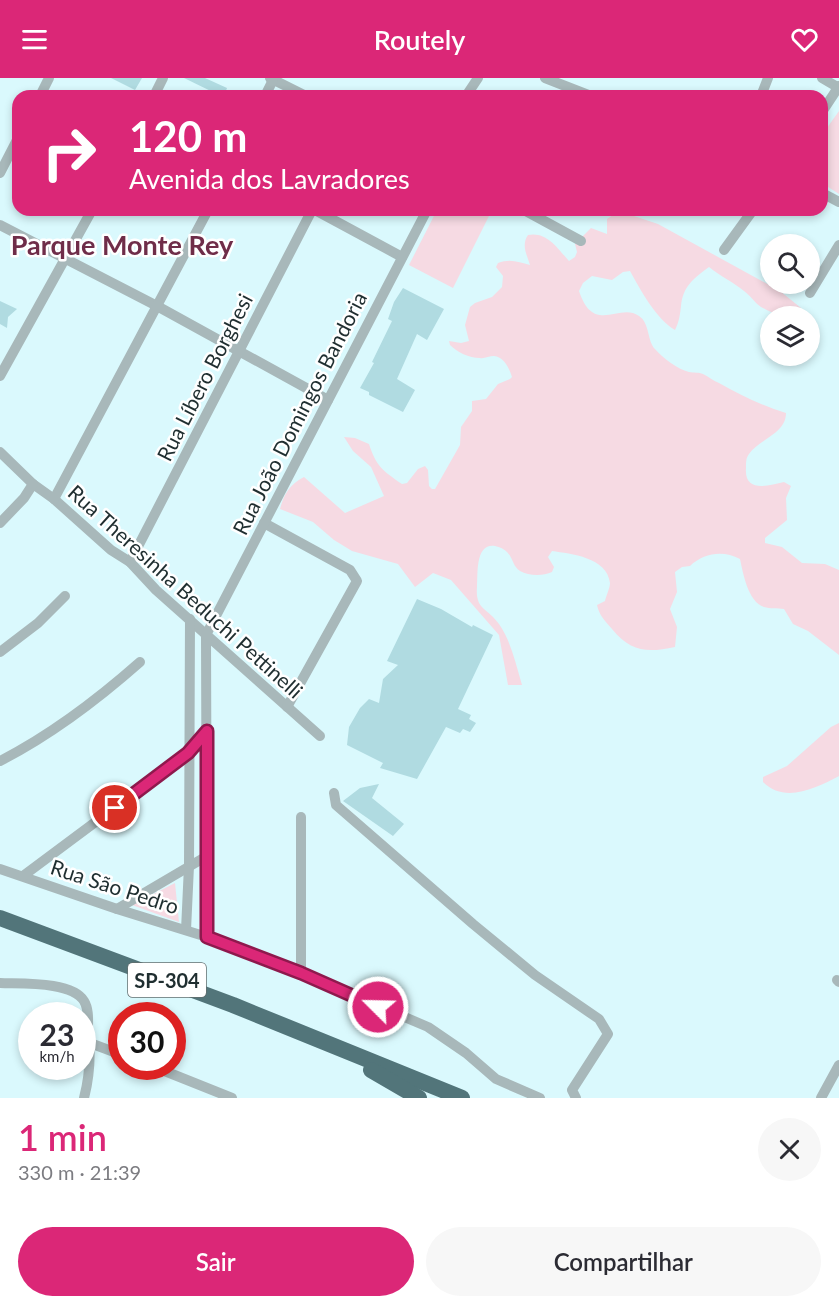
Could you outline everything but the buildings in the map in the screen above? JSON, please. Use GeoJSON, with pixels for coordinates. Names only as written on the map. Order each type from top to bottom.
{"type":"FeatureCollection","features":[{"type":"Feature","properties":{"kind":"highway","name":"SP-304"},"geometry":{"type":"LineString","coordinates":[[0,918],[223,1001],[462,1098]]}},
{"type":"Feature","properties":{"kind":"highway","name":"SP-304"},"geometry":{"type":"LineString","coordinates":[[332,1044],[365,1067],[419,1098]]}},
{"type":"Feature","properties":{"kind":"street"},"geometry":{"type":"LineString","coordinates":[[545,78],[575,90]]}},
{"type":"Feature","properties":{"kind":"street"},"geometry":{"type":"LineString","coordinates":[[822,78],[839,87],[828,103]]}},
{"type":"Feature","properties":{"kind":"street"},"geometry":{"type":"LineString","coordinates":[[272,79],[294,90]]}},
{"type":"Feature","properties":{"kind":"street"},"geometry":{"type":"LineString","coordinates":[[0,173],[12,150]]}},
{"type":"Feature","properties":{"kind":"street"},"geometry":{"type":"LineString","coordinates":[[0,376],[89,216]]}},
{"type":"Feature","properties":{"kind":"street"},"geometry":{"type":"LineString","coordinates":[[54,499],[205,216]]}},
{"type":"Feature","properties":{"kind":"street","name":"Rua Líbero Borghesi"},"geometry":{"type":"LineString","coordinates":[[130,562],[311,216]]}},
{"type":"Feature","properties":{"kind":"street"},"geometry":{"type":"LineString","coordinates":[[325,216],[402,257]]}},
{"type":"Feature","properties":{"kind":"street","name":"Rua João Domingos Bandoria"},"geometry":{"type":"LineString","coordinates":[[206,635],[424,216]]}},
{"type":"Feature","properties":{"kind":"street"},"geometry":{"type":"LineString","coordinates":[[535,216],[581,240]]}},
{"type":"Feature","properties":{"kind":"street"},"geometry":{"type":"LineString","coordinates":[[724,250],[749,216]]}},
{"type":"Feature","properties":{"kind":"street"},"geometry":{"type":"LineString","coordinates":[[0,225],[157,306],[328,400]]}},
{"type":"Feature","properties":{"kind":"street"},"geometry":{"type":"LineString","coordinates":[[820,276],[839,245]]}},
{"type":"Feature","properties":{"kind":"street","name":"Rua Theresinha Beduchi Pettinelli"},"geometry":{"type":"LineString","coordinates":[[0,452],[33,484],[54,499],[111,550],[130,562],[156,590],[320,736]]}},
{"type":"Feature","properties":{"kind":"street"},"geometry":{"type":"LineString","coordinates":[[0,523],[24,498],[33,484]]}},
{"type":"Feature","properties":{"kind":"street"},"geometry":{"type":"LineString","coordinates":[[264,523],[350,570],[357,581],[287,707]]}},
{"type":"Feature","properties":{"kind":"street"},"geometry":{"type":"LineString","coordinates":[[0,652],[38,623],[65,596]]}},
{"type":"Feature","properties":{"kind":"street"},"geometry":{"type":"LineString","coordinates":[[186,930],[189,866],[190,619]]}},
{"type":"Feature","properties":{"kind":"street"},"geometry":{"type":"LineString","coordinates":[[206,635],[207,937]]}},
{"type":"Feature","properties":{"kind":"street"},"geometry":{"type":"LineString","coordinates":[[0,761],[48,735],[116,684],[140,662]]}},
{"type":"Feature","properties":{"kind":"street"},"geometry":{"type":"LineString","coordinates":[[23,876],[188,753],[207,731]]}},
{"type":"Feature","properties":{"kind":"street"},"geometry":{"type":"LineString","coordinates":[[334,793],[336,805],[416,876],[536,975],[600,1020],[608,1034],[572,1090],[576,1098]]}},
{"type":"Feature","properties":{"kind":"street"},"geometry":{"type":"LineString","coordinates":[[301,817],[301,973]]}},
{"type":"Feature","properties":{"kind":"street"},"geometry":{"type":"LineString","coordinates":[[117,909],[207,856]]}},
{"type":"Feature","properties":{"kind":"street","name":"Rua São Pedro"},"geometry":{"type":"LineString","coordinates":[[0,869],[207,937],[301,973],[428,1027],[466,1053],[496,1079],[540,1098]]}},
{"type":"Feature","properties":{"kind":"street"},"geometry":{"type":"LineString","coordinates":[[0,983],[60,987],[76,993],[84,1002]]}},
{"type":"Feature","properties":{"kind":"street"},"geometry":{"type":"LineString","coordinates":[[825,1097],[839,1065]]}},
{"type":"Feature","properties":{"kind":"street"},"geometry":{"type":"LineString","coordinates":[[84,1098],[87,1080]]}},
{"type":"Feature","properties":{"kind":"street"},"geometry":{"type":"LineString","coordinates":[[186,1080],[232,1098]]}},
{"type":"Feature","properties":{"kind":"shaded area"},"geometry":{"type":"Polygon","coordinates":[[[839,111],[839,194],[828,187],[828,127],[839,111]]]}},
{"type":"Feature","properties":{"kind":"shaded area"},"geometry":{"type":"Polygon","coordinates":[[[434,216],[489,216],[453,288],[409,265],[434,216]]]}},
{"type":"Feature","properties":{"kind":"shaded area"},"geometry":{"type":"Polygon","coordinates":[[[612,216],[634,216],[658,224],[760,280],[760,294],[784,294],[799,306],[760,306],[746,293],[709,267],[694,279],[684,293],[675,330],[661,319],[630,271],[623,272],[612,280],[592,276],[583,283],[579,291],[592,312],[599,315],[631,313],[643,319],[652,346],[675,366],[684,371],[703,374],[752,400],[786,413],[782,426],[753,449],[748,456],[746,476],[749,481],[758,486],[784,482],[791,486],[786,498],[787,520],[765,538],[765,543],[782,547],[802,563],[825,564],[839,570],[839,655],[808,631],[793,624],[784,609],[766,608],[758,604],[747,586],[740,559],[734,556],[714,554],[701,558],[690,566],[682,567],[675,572],[677,592],[670,609],[677,627],[675,647],[648,650],[633,646],[619,637],[601,615],[597,605],[605,601],[610,583],[602,567],[595,562],[587,558],[552,551],[548,557],[554,567],[552,572],[532,575],[518,569],[503,549],[489,546],[484,549],[479,560],[477,595],[480,605],[495,619],[503,631],[513,653],[522,685],[508,685],[499,635],[451,580],[433,573],[415,587],[398,564],[352,551],[334,540],[313,522],[280,509],[288,490],[304,477],[345,513],[384,496],[371,467],[353,451],[344,437],[355,438],[369,444],[374,458],[381,467],[402,484],[407,483],[418,469],[425,466],[428,470],[429,486],[435,489],[460,445],[461,427],[472,411],[472,401],[486,399],[498,384],[512,377],[501,358],[468,356],[453,348],[449,341],[461,343],[469,341],[465,325],[470,307],[492,297],[502,287],[503,276],[496,267],[498,263],[510,261],[530,265],[525,250],[528,235],[535,234],[546,238],[569,261],[575,257],[577,252],[575,244],[591,228],[607,234],[607,219],[612,216]]]}},
{"type":"Feature","properties":{"kind":"shaded area"},"geometry":{"type":"Polygon","coordinates":[[[839,723],[839,776],[811,789],[791,793],[772,789],[763,782],[763,777],[787,766],[831,727],[839,723]]]}},
{"type":"Feature","properties":{"kind":"shaded area"},"geometry":{"type":"Polygon","coordinates":[[[175,883],[179,922],[132,905],[175,883]]]}},
{"type":"Feature","properties":{"kind":"district","name":"Parque Monte Rey"},"geometry":{"type":"Point","coordinates":[122,244]}},
{"type":"Feature","properties":{"kind":"route"},"geometry":{"type":"LineString","coordinates":[[115,808],[188,753],[207,731],[207,937],[301,973],[378,1007]]}}]}
